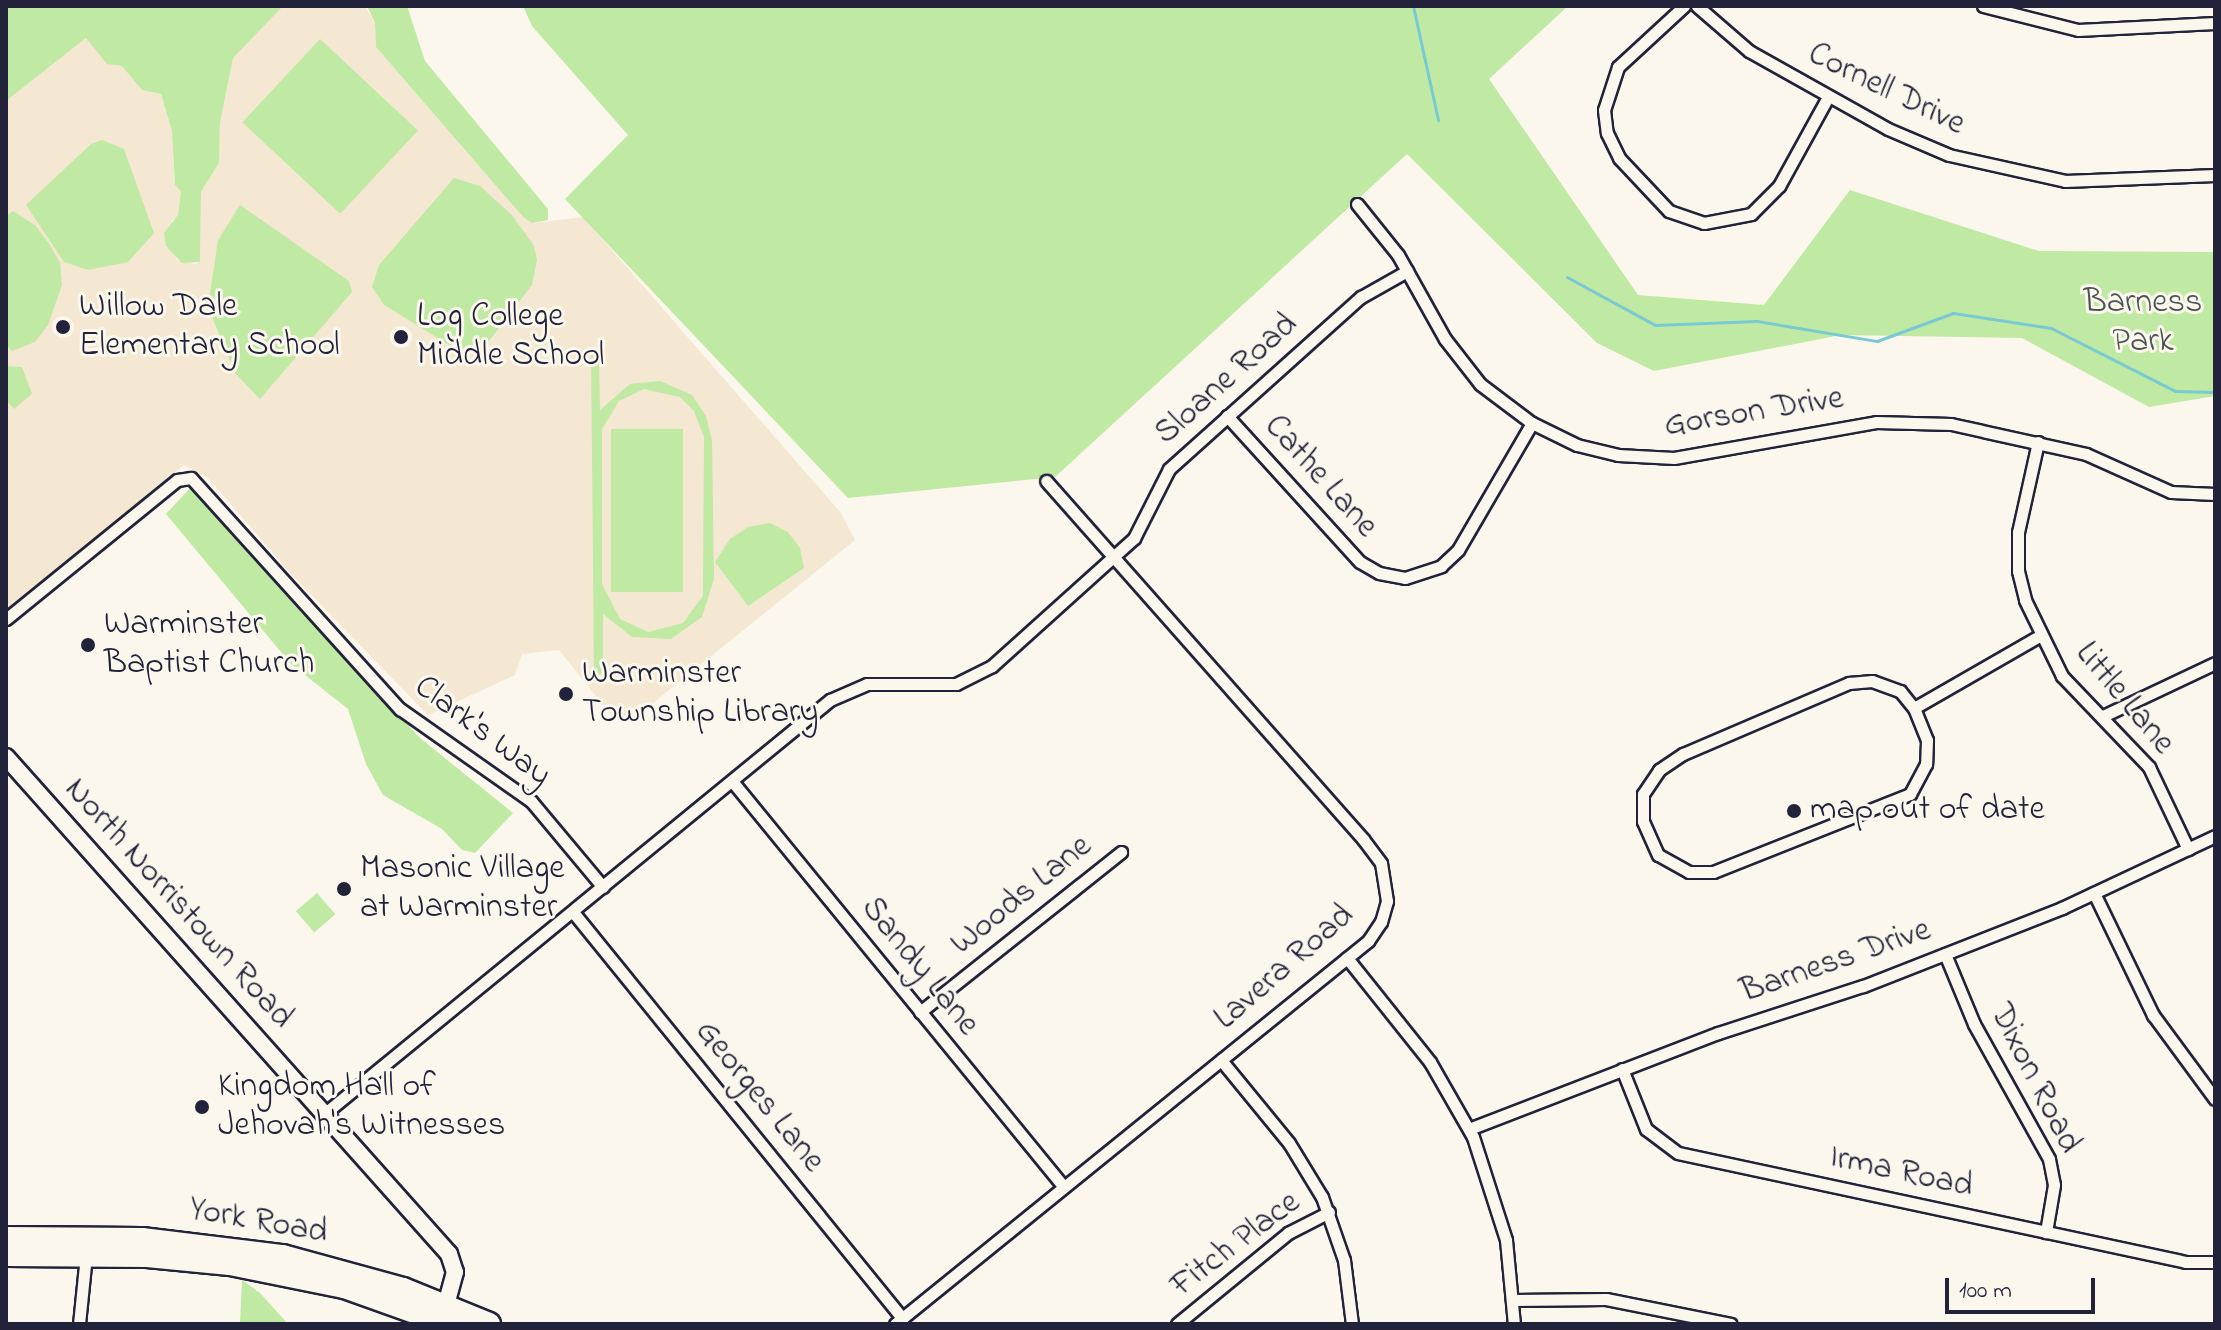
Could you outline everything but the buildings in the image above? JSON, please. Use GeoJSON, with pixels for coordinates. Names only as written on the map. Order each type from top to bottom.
{"type":"FeatureCollection","features":[{"type":"Feature","properties":{"kind":"highway","name":"York Road"},"geometry":{"type":"LineString","coordinates":[[6,1238],[87,1247]]}},
{"type":"Feature","properties":{"kind":"highway","name":"York Road"},"geometry":{"type":"LineString","coordinates":[[6,1255],[178,1242],[283,1256],[445,1317],[489,1324]]}},
{"type":"Feature","properties":{"kind":"street"},"geometry":{"type":"LineString","coordinates":[[1684,6],[1618,67],[1604,110],[1607,133],[1619,158],[1669,211],[1704,223],[1751,214],[1779,186],[1828,97]]}},
{"type":"Feature","properties":{"kind":"street","name":"Cornell Drive"},"geometry":{"type":"LineString","coordinates":[[1697,6],[1737,44],[1828,97],[1915,142],[2016,173],[2113,182],[2215,175]]}},
{"type":"Feature","properties":{"kind":"street"},"geometry":{"type":"LineString","coordinates":[[1983,6],[2078,30],[2215,23]]}},
{"type":"Feature","properties":{"kind":"street","name":"Gorson Drive"},"geometry":{"type":"LineString","coordinates":[[1357,204],[1407,271],[1466,368],[1532,423],[1603,452],[1658,458],[1876,422],[1951,424],[2101,459],[2171,492],[2215,494]]}},
{"type":"Feature","properties":{"kind":"street","name":"Sloane Road"},"geometry":{"type":"LineString","coordinates":[[324,1114],[732,781],[850,689],[885,683],[946,685],[980,675],[1134,538],[1169,469],[1361,297],[1407,271]]}},
{"type":"Feature","properties":{"kind":"street","name":"Cathe Lane"},"geometry":{"type":"LineString","coordinates":[[1227,416],[1349,553],[1379,573],[1405,578],[1441,566],[1458,550],[1532,423]]}},
{"type":"Feature","properties":{"kind":"street","name":"Little Lane"},"geometry":{"type":"LineString","coordinates":[[2038,442],[2016,553],[2025,600],[2062,676],[2149,767],[2188,849]]}},
{"type":"Feature","properties":{"kind":"street","name":"Clark's Way"},"geometry":{"type":"LineString","coordinates":[[6,619],[177,480],[191,478],[400,709],[531,801],[603,887]]}},
{"type":"Feature","properties":{"kind":"street","name":"Lavera Road"},"geometry":{"type":"LineString","coordinates":[[898,1321],[1347,958],[1375,933],[1384,914],[1385,876],[1376,855],[1046,481]]}},
{"type":"Feature","properties":{"kind":"street"},"geometry":{"type":"LineString","coordinates":[[1914,708],[2041,635]]}},
{"type":"Feature","properties":{"kind":"street"},"geometry":{"type":"LineString","coordinates":[[2103,716],[2215,663]]}},
{"type":"Feature","properties":{"kind":"street"},"geometry":{"type":"LineString","coordinates":[[1872,681],[1900,691],[1914,708],[1927,740],[1926,764],[1910,794],[1713,872],[1689,872],[1658,855],[1643,821],[1643,794],[1659,770],[1683,754],[1849,683],[1872,681]]}},
{"type":"Feature","properties":{"kind":"street","name":"North Norristown Road"},"geometry":{"type":"LineString","coordinates":[[6,757],[449,1254],[455,1272],[445,1317]]}},
{"type":"Feature","properties":{"kind":"street","name":"Sandy Lane"},"geometry":{"type":"LineString","coordinates":[[732,781],[1064,1187]]}},
{"type":"Feature","properties":{"kind":"street","name":"Barness Drive"},"geometry":{"type":"LineString","coordinates":[[1469,1129],[1622,1069],[1945,954],[2094,893],[2215,836]]}},
{"type":"Feature","properties":{"kind":"street","name":"Woods Lane"},"geometry":{"type":"LineString","coordinates":[[920,1012],[1121,852]]}},
{"type":"Feature","properties":{"kind":"street"},"geometry":{"type":"LineString","coordinates":[[2094,893],[2153,1015],[2215,1099]]}},
{"type":"Feature","properties":{"kind":"street","name":"Georges Lane"},"geometry":{"type":"LineString","coordinates":[[573,912],[898,1321]]}},
{"type":"Feature","properties":{"kind":"street","name":"Dixon Road"},"geometry":{"type":"LineString","coordinates":[[1945,954],[1974,1024],[2049,1159],[2054,1185],[2046,1232]]}},
{"type":"Feature","properties":{"kind":"street"},"geometry":{"type":"LineString","coordinates":[[1347,958],[1430,1062],[1469,1129],[1499,1210],[1514,1324]]}},
{"type":"Feature","properties":{"kind":"street"},"geometry":{"type":"LineString","coordinates":[[1221,1060],[1301,1160],[1329,1212],[1344,1260],[1352,1324]]}},
{"type":"Feature","properties":{"kind":"street","name":"Irma Road"},"geometry":{"type":"LineString","coordinates":[[1622,1069],[1646,1129],[1678,1153],[2186,1262],[2215,1262]]}},
{"type":"Feature","properties":{"kind":"street","name":"Fitch Place"},"geometry":{"type":"LineString","coordinates":[[1177,1324],[1288,1233],[1329,1212]]}},
{"type":"Feature","properties":{"kind":"street"},"geometry":{"type":"LineString","coordinates":[[79,1324],[87,1247]]}},
{"type":"Feature","properties":{"kind":"street"},"geometry":{"type":"LineString","coordinates":[[1513,1300],[1606,1299],[1731,1324]]}},
{"type":"Feature","properties":{"kind":"shaded area","name":"Log College Middle School"},"geometry":{"type":"Polygon","coordinates":[[[282,6],[365,6],[375,23],[376,47],[523,217],[533,223],[583,217],[841,513],[855,540],[652,704],[615,720],[559,650],[522,654],[515,675],[428,715],[291,574],[208,478],[184,465],[6,611],[6,101],[86,38],[113,64],[123,66],[142,90],[161,94],[172,130],[175,185],[181,190],[178,216],[172,221],[177,260],[195,264],[200,262],[201,192],[219,163],[220,123],[233,58],[282,6]]]}},
{"type":"Feature","properties":{"kind":"green space"},"geometry":{"type":"Polygon","coordinates":[[[6,6],[283,6],[233,58],[220,123],[219,163],[201,192],[200,262],[182,263],[166,246],[164,233],[178,215],[181,191],[175,185],[172,131],[161,94],[142,90],[122,66],[107,64],[86,38],[6,101],[6,6]]]}},
{"type":"Feature","properties":{"kind":"green space"},"geometry":{"type":"Polygon","coordinates":[[[367,6],[407,6],[425,61],[548,209],[548,220],[532,223],[523,217],[376,47],[375,23],[367,6]]]}},
{"type":"Feature","properties":{"kind":"green space","name":"Barness Park"},"geometry":{"type":"Polygon","coordinates":[[[523,6],[1568,6],[1489,79],[1638,295],[1764,305],[1850,190],[2039,251],[2215,252],[2215,396],[2149,407],[2022,338],[1841,335],[1654,371],[1597,343],[1407,154],[1055,477],[848,498],[565,199],[628,135],[532,26],[523,6]]]}},
{"type":"Feature","properties":{"kind":"green space"},"geometry":{"type":"Polygon","coordinates":[[[320,39],[418,130],[340,214],[242,122],[320,39]]]}},
{"type":"Feature","properties":{"kind":"green space"},"geometry":{"type":"Polygon","coordinates":[[[102,140],[124,149],[154,233],[128,262],[88,270],[64,262],[26,205],[91,144],[102,140]]]}},
{"type":"Feature","properties":{"kind":"green space"},"geometry":{"type":"Polygon","coordinates":[[[454,178],[480,186],[512,215],[534,246],[537,260],[532,285],[486,345],[464,354],[384,305],[372,287],[379,265],[454,178]]]}},
{"type":"Feature","properties":{"kind":"green space"},"geometry":{"type":"Polygon","coordinates":[[[240,205],[349,281],[352,292],[260,399],[235,373],[208,307],[218,240],[240,205]]]}},
{"type":"Feature","properties":{"kind":"green space"},"geometry":{"type":"Polygon","coordinates":[[[13,211],[35,225],[50,245],[60,263],[62,285],[48,325],[35,342],[12,351],[6,345],[6,216],[13,211]]]}},
{"type":"Feature","properties":{"kind":"green space"},"geometry":{"type":"Polygon","coordinates":[[[591,350],[599,350],[600,410],[630,384],[660,381],[692,395],[706,416],[712,441],[714,579],[702,617],[671,639],[632,637],[603,614],[603,674],[594,674],[591,350]],[[644,389],[619,401],[602,429],[602,584],[620,619],[648,632],[683,623],[703,596],[704,437],[694,411],[680,397],[644,389]]]}},
{"type":"Feature","properties":{"kind":"green space"},"geometry":{"type":"Polygon","coordinates":[[[6,366],[22,367],[32,394],[14,409],[6,400],[6,366]]]}},
{"type":"Feature","properties":{"kind":"green space"},"geometry":{"type":"Polygon","coordinates":[[[611,429],[683,429],[683,592],[611,592],[611,429]]]}},
{"type":"Feature","properties":{"kind":"green space"},"geometry":{"type":"Polygon","coordinates":[[[190,488],[420,738],[513,813],[475,853],[462,850],[442,829],[383,795],[366,764],[348,709],[291,664],[166,514],[190,488]]]}},
{"type":"Feature","properties":{"kind":"green space"},"geometry":{"type":"Polygon","coordinates":[[[770,523],[788,532],[800,548],[804,568],[748,606],[715,562],[730,539],[748,527],[770,523]]]}},
{"type":"Feature","properties":{"kind":"green space"},"geometry":{"type":"Polygon","coordinates":[[[317,893],[335,914],[314,933],[296,911],[317,893]]]}},
{"type":"Feature","properties":{"kind":"green space"},"geometry":{"type":"Polygon","coordinates":[[[242,1280],[260,1293],[288,1324],[240,1324],[242,1280]]]}},
{"type":"Feature","properties":{"kind":"waterway"},"geometry":{"type":"LineString","coordinates":[[1413,6],[1438,120]]}},
{"type":"Feature","properties":{"kind":"waterway"},"geometry":{"type":"LineString","coordinates":[[1567,277],[1655,325],[1757,321],[1877,341],[1953,313],[2051,328],[2175,391],[2215,392]]}},
{"type":"Feature","properties":{"kind":"place","name":"Willow Dale Elementary School"},"geometry":{"type":"Point","coordinates":[63,327]}},
{"type":"Feature","properties":{"kind":"place","name":"Log College Middle School"},"geometry":{"type":"Point","coordinates":[401,337]}},
{"type":"Feature","properties":{"kind":"place","name":"Warminster Baptist Church"},"geometry":{"type":"Point","coordinates":[88,645]}},
{"type":"Feature","properties":{"kind":"place","name":"Warminster Township Library"},"geometry":{"type":"Point","coordinates":[566,694]}},
{"type":"Feature","properties":{"kind":"place","name":"map out of date"},"geometry":{"type":"Point","coordinates":[1794,811]}},
{"type":"Feature","properties":{"kind":"place","name":"Masonic Village at Warminster"},"geometry":{"type":"Point","coordinates":[344,889]}},
{"type":"Feature","properties":{"kind":"place","name":"Kingdom Hall of Jehovah's Witnesses"},"geometry":{"type":"Point","coordinates":[202,1107]}}]}
